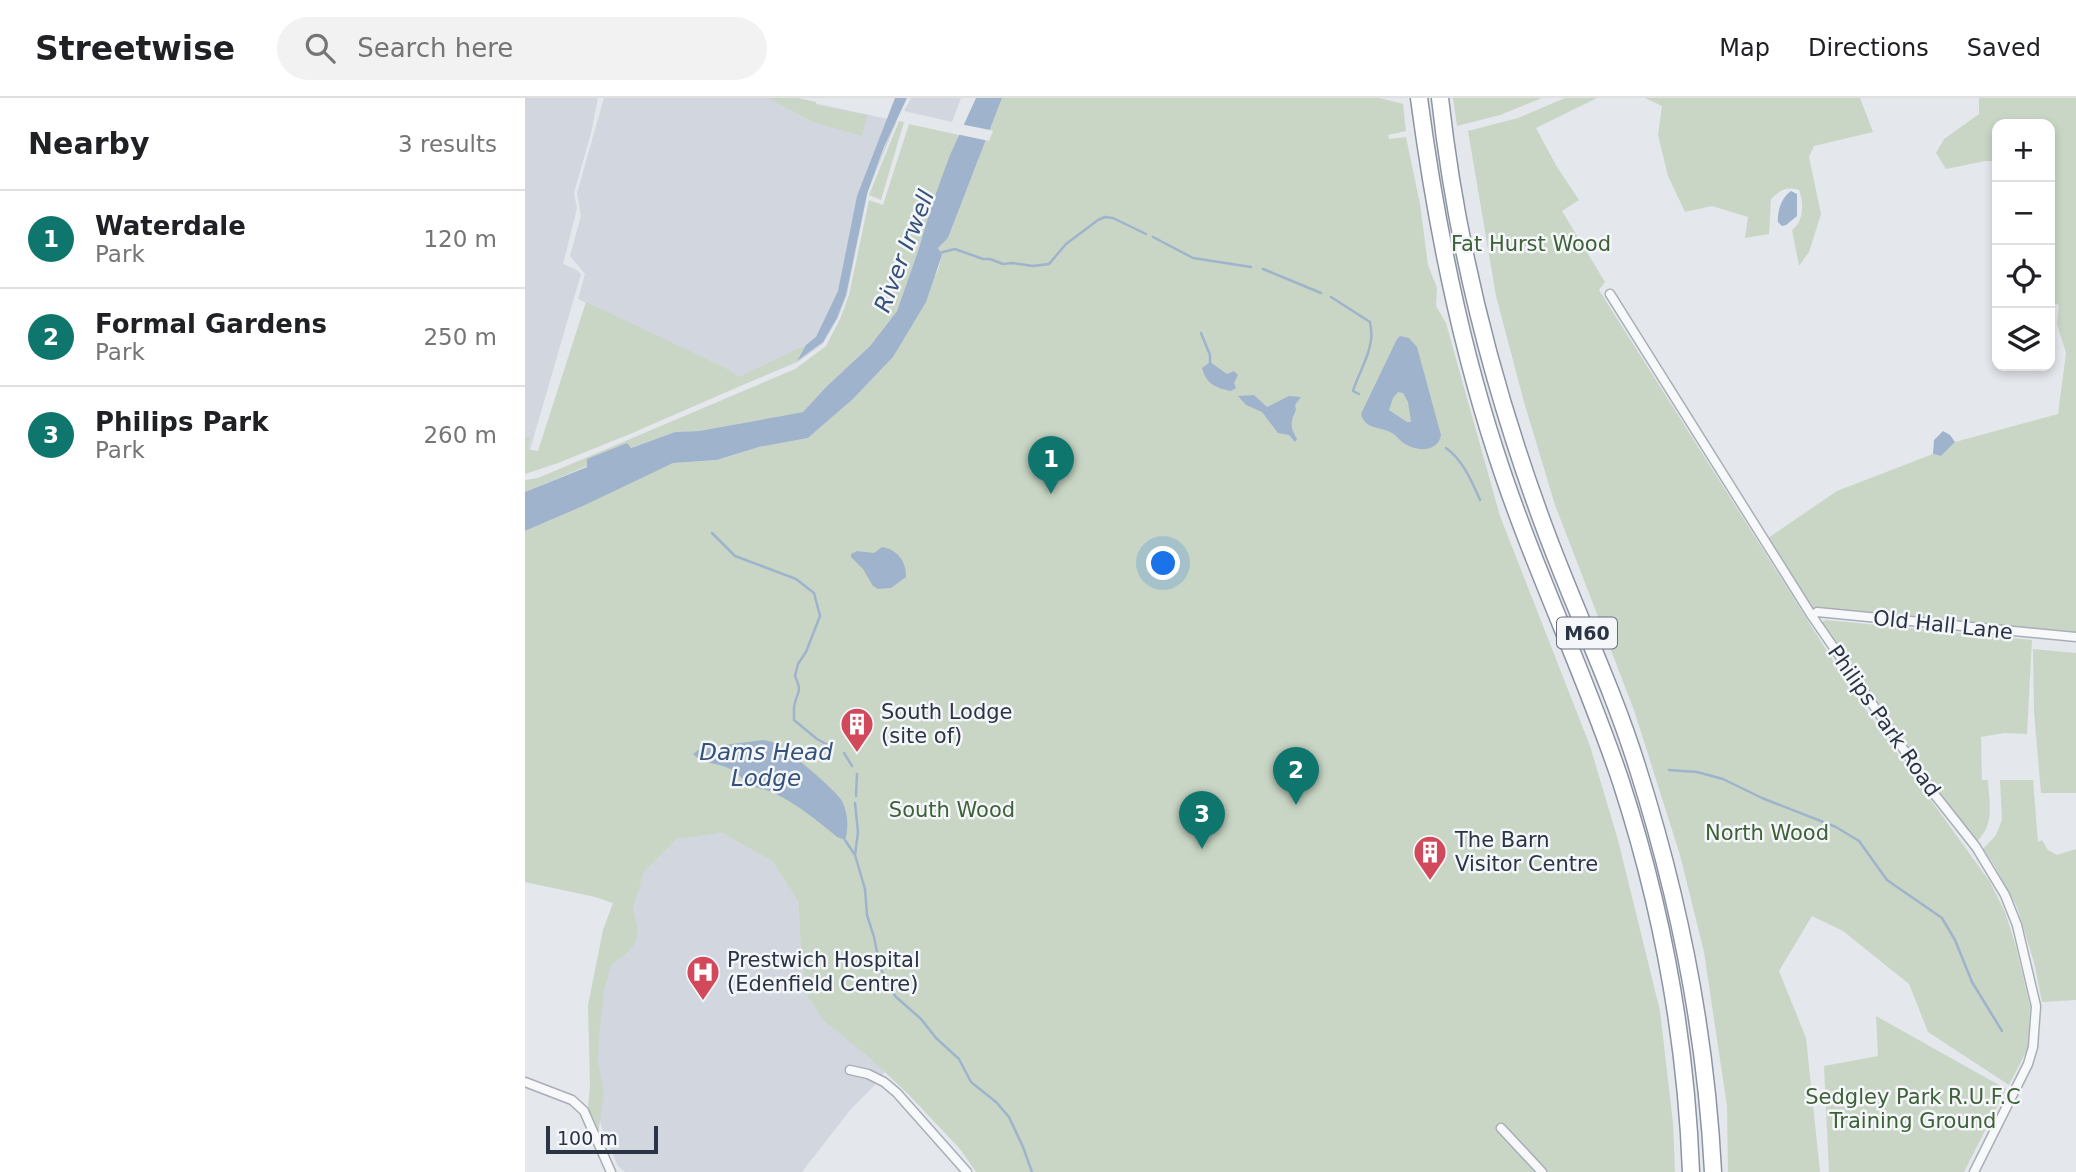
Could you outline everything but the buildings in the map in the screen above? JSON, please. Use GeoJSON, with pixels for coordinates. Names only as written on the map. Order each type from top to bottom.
{"type":"FeatureCollection","features":[{"type":"Feature","properties":{"kind":"highway","name":"M60"},"geometry":{"type":"LineString","coordinates":[[1419,98],[1441,242],[1481,403],[1527,541],[1608,744],[1641,852],[1665,950],[1677,1020],[1689,1113],[1692,1172]]}},
{"type":"Feature","properties":{"kind":"highway","name":"M60"},"geometry":{"type":"LineString","coordinates":[[1440,98],[1451,180],[1466,260],[1501,400],[1543,524],[1637,764],[1664,855],[1695,998],[1708,1099],[1713,1172]]}},
{"type":"Feature","properties":{"kind":"street","name":"Philips Park Road"},"geometry":{"type":"LineString","coordinates":[[1609,294],[1812,616],[1935,795],[1976,848],[2005,895],[2017,925],[2036,1006],[2033,1047],[2028,1065],[1974,1172]]}},
{"type":"Feature","properties":{"kind":"street","name":"Old Hall Lane"},"geometry":{"type":"LineString","coordinates":[[1812,616],[1817,611],[2076,637]]}},
{"type":"Feature","properties":{"kind":"street"},"geometry":{"type":"LineString","coordinates":[[850,1070],[868,1074],[884,1082],[967,1172]]}},
{"type":"Feature","properties":{"kind":"street"},"geometry":{"type":"LineString","coordinates":[[525,1082],[572,1100],[584,1111],[611,1172]]}},
{"type":"Feature","properties":{"kind":"street"},"geometry":{"type":"LineString","coordinates":[[1501,1128],[1542,1172]]}},
{"type":"Feature","properties":{"kind":"shaded area"},"geometry":{"type":"Polygon","coordinates":[[[525,98],[598,98],[574,193],[577,208],[563,264],[581,274],[525,467],[525,98]]]}},
{"type":"Feature","properties":{"kind":"shaded area"},"geometry":{"type":"Polygon","coordinates":[[[604,98],[791,98],[897,121],[868,191],[847,295],[823,344],[798,362],[747,383],[726,368],[578,299],[585,274],[570,256],[581,216],[577,193],[604,98]]]}},
{"type":"Feature","properties":{"kind":"shaded area"},"geometry":{"type":"Polygon","coordinates":[[[911,98],[961,98],[952,122],[904,111],[911,98]]]}},
{"type":"Feature","properties":{"kind":"shaded area","name":"Prestwich Hospital (Edenfield Centre)"},"geometry":{"type":"Polygon","coordinates":[[[722,833],[772,861],[798,901],[807,995],[885,1072],[851,1109],[802,1172],[625,1172],[618,1166],[597,1111],[593,1009],[633,909],[644,872],[677,839],[722,833]]]}},
{"type":"Feature","properties":{"kind":"green space"},"geometry":{"type":"Polygon","coordinates":[[[768,98],[798,98],[816,102],[816,105],[867,115],[862,136],[811,121],[768,98]]]}},
{"type":"Feature","properties":{"kind":"green space","name":"South Wood"},"geometry":{"type":"Polygon","coordinates":[[[1002,98],[1380,98],[1403,104],[1406,131],[1388,135],[1389,139],[1406,137],[1420,204],[1428,265],[1437,288],[1436,306],[1446,323],[1500,516],[1590,746],[1618,840],[1660,1011],[1673,1123],[1675,1172],[976,1172],[960,1149],[908,1094],[870,1058],[824,1021],[807,995],[798,901],[772,861],[722,833],[677,839],[644,872],[633,909],[638,931],[635,943],[611,965],[604,990],[598,1061],[604,1093],[598,1134],[588,1108],[588,1005],[603,930],[613,903],[525,882],[525,531],[673,463],[717,460],[759,447],[808,438],[853,399],[893,357],[938,270],[942,255],[938,248],[948,238],[1002,98]]]}},
{"type":"Feature","properties":{"kind":"green space"},"geometry":{"type":"Polygon","coordinates":[[[1453,98],[1542,98],[1500,115],[1457,126],[1453,98]]]}},
{"type":"Feature","properties":{"kind":"green space"},"geometry":{"type":"Polygon","coordinates":[[[1565,98],[1597,98],[1536,128],[1579,200],[1562,211],[1605,282],[1599,290],[1851,689],[1990,882],[2005,912],[2016,947],[2030,1006],[2028,1048],[2009,1085],[1928,1032],[1909,984],[1843,931],[1812,916],[1779,971],[1806,1038],[1820,1172],[1728,1172],[1727,1106],[1704,952],[1680,855],[1634,710],[1555,505],[1496,296],[1468,131],[1518,118],[1565,98]]]}},
{"type":"Feature","properties":{"kind":"green space"},"geometry":{"type":"Polygon","coordinates":[[[1645,98],[1860,98],[1873,132],[1814,146],[1809,157],[1821,214],[1809,252],[1799,266],[1792,230],[1799,222],[1802,212],[1799,190],[1783,190],[1771,199],[1769,234],[1745,238],[1748,217],[1712,206],[1685,212],[1668,176],[1658,135],[1662,106],[1645,98]]]}},
{"type":"Feature","properties":{"kind":"green space"},"geometry":{"type":"Polygon","coordinates":[[[1979,98],[2076,98],[2076,632],[1810,608],[1768,538],[1837,491],[1933,454],[1941,456],[1955,442],[2058,414],[2066,353],[2057,324],[2059,305],[2055,303],[2055,119],[1992,119],[1992,161],[1946,169],[1936,153],[1944,139],[1979,114],[1979,98]]]}},
{"type":"Feature","properties":{"kind":"green space"},"geometry":{"type":"Polygon","coordinates":[[[899,121],[904,122],[881,200],[869,195],[899,121]]]}},
{"type":"Feature","properties":{"kind":"green space"},"geometry":{"type":"Polygon","coordinates":[[[909,124],[959,135],[932,204],[897,311],[870,346],[803,412],[699,431],[675,432],[525,492],[525,480],[538,478],[795,369],[826,346],[849,295],[869,200],[883,205],[909,124]]]}},
{"type":"Feature","properties":{"kind":"green space"},"geometry":{"type":"Polygon","coordinates":[[[586,302],[726,368],[739,377],[806,345],[797,361],[791,364],[630,434],[525,474],[525,438],[530,437],[527,449],[538,451],[586,302]]]}},
{"type":"Feature","properties":{"kind":"green space"},"geometry":{"type":"Polygon","coordinates":[[[1826,620],[2032,640],[2027,734],[2004,733],[1981,737],[1982,780],[1988,780],[1990,812],[1987,827],[1978,840],[1974,840],[1823,627],[1822,622],[1826,620]]]}},
{"type":"Feature","properties":{"kind":"green space"},"geometry":{"type":"Polygon","coordinates":[[[2033,649],[2076,653],[2076,793],[2041,793],[2034,712],[2033,649]]]}},
{"type":"Feature","properties":{"kind":"green space"},"geometry":{"type":"Polygon","coordinates":[[[2000,780],[2033,780],[2038,842],[2042,840],[2048,850],[2057,855],[2076,849],[2076,1000],[2042,1002],[2034,962],[2017,907],[1983,849],[1996,835],[2002,820],[2000,780]]]}},
{"type":"Feature","properties":{"kind":"green space","name":"Sedgley Park R.U.F.C Training Ground"},"geometry":{"type":"Polygon","coordinates":[[[1876,1016],[2006,1089],[1964,1172],[1829,1172],[1824,1066],[1878,1056],[1876,1016]]]}},
{"type":"Feature","properties":{"kind":"water"},"geometry":{"type":"Polygon","coordinates":[[[895,98],[907,98],[883,149],[867,194],[846,295],[823,342],[797,361],[806,345],[816,337],[838,291],[857,196],[895,98]]]}},
{"type":"Feature","properties":{"kind":"water"},"geometry":{"type":"Polygon","coordinates":[[[976,98],[1002,98],[948,238],[938,248],[942,255],[926,302],[893,357],[853,399],[808,438],[759,447],[717,460],[673,463],[525,531],[525,492],[587,467],[587,459],[627,443],[631,448],[675,432],[699,431],[803,412],[870,346],[897,311],[950,155],[976,98]]]}},
{"type":"Feature","properties":{"kind":"water"},"geometry":{"type":"Polygon","coordinates":[[[1791,191],[1797,194],[1797,216],[1782,226],[1778,222],[1779,209],[1791,191]]]}},
{"type":"Feature","properties":{"kind":"water"},"geometry":{"type":"Polygon","coordinates":[[[1400,336],[1409,338],[1417,347],[1441,435],[1436,445],[1427,449],[1410,447],[1392,433],[1366,423],[1361,414],[1400,336]],[[1398,392],[1393,398],[1389,410],[1411,422],[1408,402],[1403,393],[1398,392]]]}},
{"type":"Feature","properties":{"kind":"water"},"geometry":{"type":"Polygon","coordinates":[[[1210,362],[1227,374],[1234,371],[1238,375],[1234,383],[1236,388],[1226,390],[1209,382],[1202,368],[1210,362]]]}},
{"type":"Feature","properties":{"kind":"water"},"geometry":{"type":"Polygon","coordinates":[[[1254,395],[1267,407],[1289,396],[1301,397],[1295,405],[1292,422],[1297,439],[1295,442],[1289,435],[1278,433],[1262,412],[1246,405],[1238,396],[1254,395]]]}},
{"type":"Feature","properties":{"kind":"water"},"geometry":{"type":"Polygon","coordinates":[[[1943,431],[1955,442],[1941,456],[1933,454],[1934,440],[1943,431]]]}},
{"type":"Feature","properties":{"kind":"water"},"geometry":{"type":"Polygon","coordinates":[[[882,547],[892,550],[900,557],[905,566],[906,577],[891,588],[878,589],[873,586],[851,554],[857,551],[874,553],[882,547]]]}},
{"type":"Feature","properties":{"kind":"water","name":"Dams Head Lodge"},"geometry":{"type":"Polygon","coordinates":[[[763,740],[773,742],[789,752],[838,796],[847,815],[845,840],[783,797],[752,786],[732,770],[701,760],[693,754],[701,748],[763,740]]]}},
{"type":"Feature","properties":{"kind":"pier"},"geometry":{"type":"Polygon","coordinates":[[[960,124],[993,131],[989,141],[956,134],[960,124]]]}},
{"type":"Feature","properties":{"kind":"waterway"},"geometry":{"type":"LineString","coordinates":[[939,253],[955,249],[1003,264],[1033,266],[1049,264],[1066,244],[1105,217],[1113,218],[1146,234]]}},
{"type":"Feature","properties":{"kind":"waterway"},"geometry":{"type":"LineString","coordinates":[[1153,237],[1193,258],[1251,267]]}},
{"type":"Feature","properties":{"kind":"waterway"},"geometry":{"type":"LineString","coordinates":[[1263,269],[1321,293]]}},
{"type":"Feature","properties":{"kind":"waterway"},"geometry":{"type":"LineString","coordinates":[[1331,297],[1370,322],[1370,347],[1353,391],[1359,394]]}},
{"type":"Feature","properties":{"kind":"waterway"},"geometry":{"type":"LineString","coordinates":[[1201,333],[1210,362]]}},
{"type":"Feature","properties":{"kind":"waterway"},"geometry":{"type":"LineString","coordinates":[[1446,448],[1462,465],[1480,500]]}},
{"type":"Feature","properties":{"kind":"waterway"},"geometry":{"type":"LineString","coordinates":[[712,533],[735,556],[796,579],[814,593],[820,616],[806,652],[798,664],[795,676],[799,689],[794,720],[833,748]]}},
{"type":"Feature","properties":{"kind":"waterway"},"geometry":{"type":"LineString","coordinates":[[844,753],[852,766]]}},
{"type":"Feature","properties":{"kind":"waterway"},"geometry":{"type":"LineString","coordinates":[[1669,770],[1697,772],[1723,779],[1762,798],[1836,827],[1859,841],[1887,880],[1942,918],[1955,940],[1972,982],[2002,1031]]}},
{"type":"Feature","properties":{"kind":"waterway"},"geometry":{"type":"LineString","coordinates":[[856,796],[857,774]]}},
{"type":"Feature","properties":{"kind":"waterway"},"geometry":{"type":"LineString","coordinates":[[855,803],[858,832],[855,855],[865,889],[867,915],[880,967],[895,996],[959,1059],[971,1082],[996,1102],[1009,1117],[1032,1172]]}},
{"type":"Feature","properties":{"kind":"waterway"},"geometry":{"type":"LineString","coordinates":[[845,840],[855,855]]}},
{"type":"Feature","properties":{"kind":"place","name":"Waterdale"},"geometry":{"type":"Point","coordinates":[1051,494]}},
{"type":"Feature","properties":{"kind":"place","name":"South Lodge (site of)"},"geometry":{"type":"Point","coordinates":[857,754]}},
{"type":"Feature","properties":{"kind":"place","name":"Formal Gardens"},"geometry":{"type":"Point","coordinates":[1296,805]}},
{"type":"Feature","properties":{"kind":"place","name":"Philips Park"},"geometry":{"type":"Point","coordinates":[1202,849]}},
{"type":"Feature","properties":{"kind":"place","name":"The Barn Visitor Centre"},"geometry":{"type":"Point","coordinates":[1430,882]}},
{"type":"Feature","properties":{"kind":"place","name":"Prestwich Hospital (Edenfield Centre)"},"geometry":{"type":"Point","coordinates":[703,1002]}},
{"type":"Feature","properties":{"kind":"park label","name":"Fat Hurst Wood"},"geometry":{"type":"Point","coordinates":[1531,244]}},
{"type":"Feature","properties":{"kind":"park label","name":"North Wood"},"geometry":{"type":"Point","coordinates":[1767,833]}},
{"type":"Feature","properties":{"kind":"water label","name":"River Irwell"},"geometry":{"type":"Point","coordinates":[904,251]}}]}
